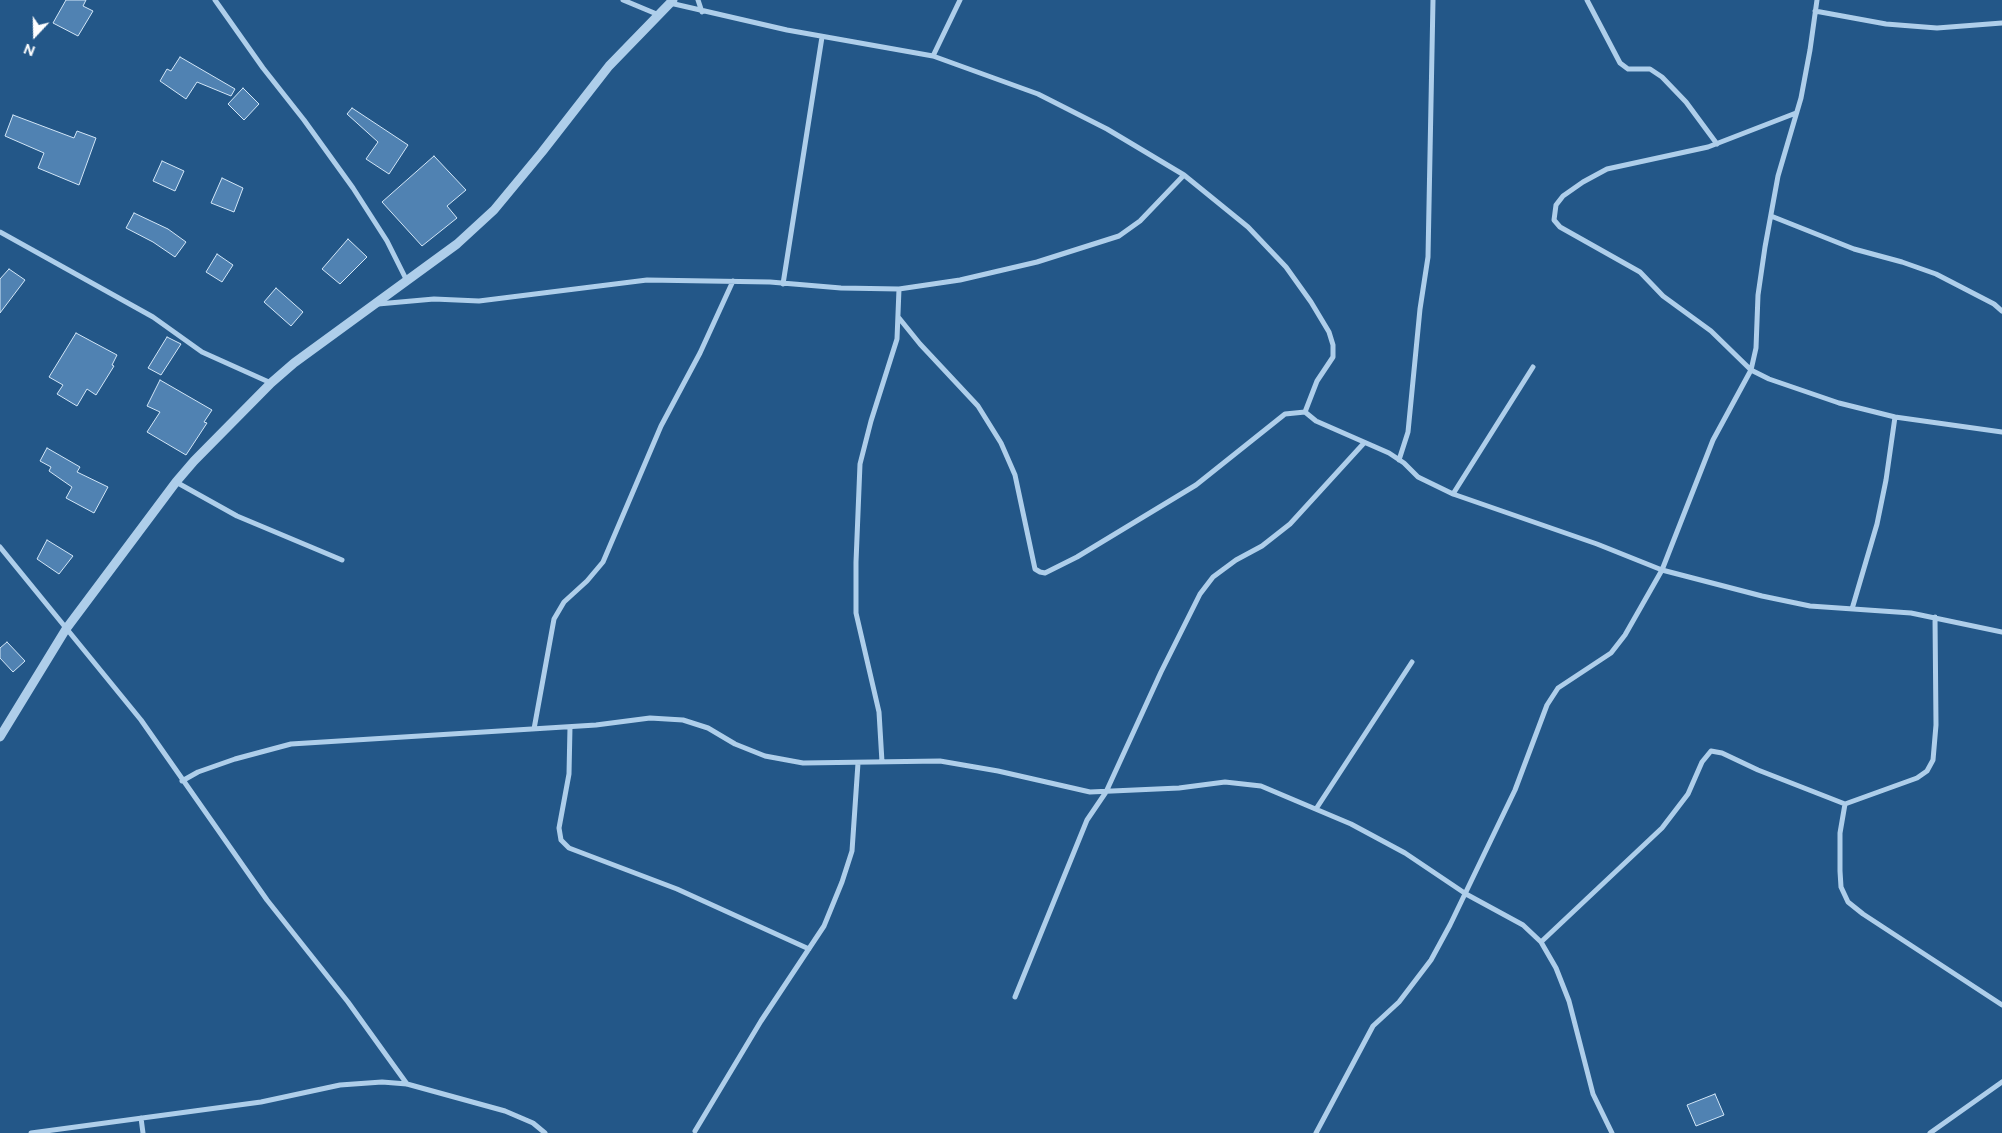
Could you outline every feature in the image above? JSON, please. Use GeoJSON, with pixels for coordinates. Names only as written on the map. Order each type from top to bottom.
{"type":"FeatureCollection","features":[{"type":"Feature","properties":{"kind":"street"},"geometry":{"type":"LineString","coordinates":[[215,0],[263,68],[353,188],[387,242],[406,280]]}},
{"type":"Feature","properties":{"kind":"street"},"geometry":{"type":"LineString","coordinates":[[623,0],[659,14]]}},
{"type":"Feature","properties":{"kind":"street"},"geometry":{"type":"LineString","coordinates":[[698,0],[702,12]]}},
{"type":"Feature","properties":{"kind":"street"},"geometry":{"type":"LineString","coordinates":[[934,56],[960,0]]}},
{"type":"Feature","properties":{"kind":"street"},"geometry":{"type":"LineString","coordinates":[[1399,460],[1408,432],[1420,309],[1428,257],[1433,0]]}},
{"type":"Feature","properties":{"kind":"street"},"geometry":{"type":"LineString","coordinates":[[1587,0],[1620,63],[1628,69],[1650,69],[1662,77],[1686,102],[1717,144]]}},
{"type":"Feature","properties":{"kind":"street"},"geometry":{"type":"LineString","coordinates":[[1316,1133],[1373,1026],[1399,1002],[1431,960],[1466,894],[1515,790],[1547,705],[1558,688],[1611,653],[1625,635],[1662,570],[1713,440],[1751,370],[1756,348],[1758,295],[1778,176],[1796,113],[1810,50],[1817,0]]}},
{"type":"Feature","properties":{"kind":"street"},"geometry":{"type":"LineString","coordinates":[[0,737],[66,629],[176,482],[271,383],[371,305],[457,244],[494,210],[609,66],[672,2],[702,12],[822,37],[934,56],[1038,94],[1107,130],[1184,175],[1248,227],[1286,267],[1329,332],[1333,345],[1332,357],[1317,381],[1305,412]]}},
{"type":"Feature","properties":{"kind":"street"},"geometry":{"type":"LineString","coordinates":[[1815,11],[1886,24],[1937,28],[2002,23]]}},
{"type":"Feature","properties":{"kind":"street"},"geometry":{"type":"LineString","coordinates":[[783,284],[822,37]]}},
{"type":"Feature","properties":{"kind":"street"},"geometry":{"type":"LineString","coordinates":[[1796,113],[1717,144],[1607,169],[1582,182],[1563,196],[1556,205],[1554,220],[1560,227],[1640,272],[1663,296],[1711,331],[1751,370],[1792,388],[1831,401],[1895,417],[2002,432]]}},
{"type":"Feature","properties":{"kind":"street"},"geometry":{"type":"LineString","coordinates":[[371,305],[434,300],[478,301],[647,280],[898,289],[960,280],[1037,262],[1119,236],[1140,221],[1184,175]]}},
{"type":"Feature","properties":{"kind":"street"},"geometry":{"type":"LineString","coordinates":[[1771,216],[1854,249],[1902,262],[1936,274],[1994,304],[2002,311]]}},
{"type":"Feature","properties":{"kind":"street"},"geometry":{"type":"LineString","coordinates":[[0,232],[153,317],[202,352],[271,383]]}},
{"type":"Feature","properties":{"kind":"street"},"geometry":{"type":"LineString","coordinates":[[534,729],[554,619],[564,602],[587,581],[603,562],[660,426],[700,353],[733,282]]}},
{"type":"Feature","properties":{"kind":"street"},"geometry":{"type":"LineString","coordinates":[[882,762],[879,712],[856,613],[856,545],[860,464],[897,339],[899,318],[898,289]]}},
{"type":"Feature","properties":{"kind":"street"},"geometry":{"type":"LineString","coordinates":[[899,318],[920,344],[978,406],[1002,442],[1016,476],[1035,569],[1040,572],[1045,573],[1078,557],[1196,485],[1285,414],[1305,412],[1316,421],[1399,460],[1418,477],[1453,494],[1597,544],[1662,570],[1762,596],[1810,606],[1890,610],[1935,617],[2002,632]]}},
{"type":"Feature","properties":{"kind":"street"},"geometry":{"type":"LineString","coordinates":[[1453,494],[1533,367]]}},
{"type":"Feature","properties":{"kind":"street"},"geometry":{"type":"LineString","coordinates":[[1852,609],[1877,524],[1886,480],[1895,417]]}},
{"type":"Feature","properties":{"kind":"street"},"geometry":{"type":"LineString","coordinates":[[1015,997],[1086,820],[1106,792],[1160,672],[1200,594],[1213,577],[1236,560],[1262,546],[1290,524],[1364,443]]}},
{"type":"Feature","properties":{"kind":"street"},"geometry":{"type":"LineString","coordinates":[[176,482],[237,516],[342,560]]}},
{"type":"Feature","properties":{"kind":"street"},"geometry":{"type":"LineString","coordinates":[[0,547],[141,720],[267,900],[348,1002],[407,1084]]}},
{"type":"Feature","properties":{"kind":"street"},"geometry":{"type":"LineString","coordinates":[[1542,942],[1662,828],[1688,794],[1702,762],[1711,751],[1722,753],[1758,770],[1845,804],[1917,778],[1927,771],[1933,760],[1936,724],[1935,617]]}},
{"type":"Feature","properties":{"kind":"street"},"geometry":{"type":"LineString","coordinates":[[1316,808],[1412,662]]}},
{"type":"Feature","properties":{"kind":"street"},"geometry":{"type":"LineString","coordinates":[[182,780],[198,772],[235,759],[291,744],[570,727],[650,718],[683,720],[708,728],[735,744],[765,756],[803,763],[940,761],[998,771],[1070,788],[1106,792],[1179,788],[1225,782],[1261,786],[1316,808],[1405,853],[1466,894],[1523,925],[1542,942],[1560,976],[1569,1001],[1580,1053],[1594,1094],[1612,1133]]}},
{"type":"Feature","properties":{"kind":"street"},"geometry":{"type":"LineString","coordinates":[[570,727],[569,774],[559,828],[560,840],[569,848],[676,889],[809,949]]}},
{"type":"Feature","properties":{"kind":"street"},"geometry":{"type":"LineString","coordinates":[[695,1131],[761,1021],[824,926],[852,851],[858,763]]}},
{"type":"Feature","properties":{"kind":"street"},"geometry":{"type":"LineString","coordinates":[[1845,804],[1840,833],[1840,871],[1841,887],[1848,902],[1863,914],[2002,1005]]}},
{"type":"Feature","properties":{"kind":"street"},"geometry":{"type":"LineString","coordinates":[[31,1133],[261,1102],[340,1085],[382,1082],[407,1084],[505,1111],[533,1123],[544,1133]]}},
{"type":"Feature","properties":{"kind":"street"},"geometry":{"type":"LineString","coordinates":[[1930,1133],[2002,1082]]}},
{"type":"Feature","properties":{"kind":"street"},"geometry":{"type":"LineString","coordinates":[[141,1118],[142,1133]]}},
{"type":"Feature","properties":{"kind":"building"},"geometry":{"type":"Polygon","coordinates":[[[66,0],[86,0],[83,6],[93,11],[78,36],[53,23],[66,0]]]}},
{"type":"Feature","properties":{"kind":"building"},"geometry":{"type":"Polygon","coordinates":[[[180,57],[235,89],[231,96],[197,82],[186,99],[160,81],[167,69],[171,71],[180,57]]]}},
{"type":"Feature","properties":{"kind":"building"},"geometry":{"type":"Polygon","coordinates":[[[243,88],[259,104],[244,120],[228,104],[243,88]]]}},
{"type":"Feature","properties":{"kind":"building"},"geometry":{"type":"Polygon","coordinates":[[[352,108],[408,145],[389,174],[366,159],[378,142],[347,114],[352,108]]]}},
{"type":"Feature","properties":{"kind":"building"},"geometry":{"type":"Polygon","coordinates":[[[13,115],[74,138],[77,131],[96,138],[79,185],[38,168],[44,153],[5,136],[13,115]]]}},
{"type":"Feature","properties":{"kind":"building"},"geometry":{"type":"Polygon","coordinates":[[[434,156],[466,190],[447,206],[457,218],[422,246],[382,202],[434,156]]]}},
{"type":"Feature","properties":{"kind":"building"},"geometry":{"type":"Polygon","coordinates":[[[162,161],[184,171],[175,191],[153,181],[162,161]]]}},
{"type":"Feature","properties":{"kind":"building"},"geometry":{"type":"Polygon","coordinates":[[[222,178],[243,188],[234,212],[211,203],[222,178]]]}},
{"type":"Feature","properties":{"kind":"building"},"geometry":{"type":"Polygon","coordinates":[[[134,213],[168,229],[186,242],[175,257],[153,242],[126,228],[134,213]]]}},
{"type":"Feature","properties":{"kind":"building"},"geometry":{"type":"Polygon","coordinates":[[[348,239],[367,257],[340,284],[322,269],[348,239]]]}},
{"type":"Feature","properties":{"kind":"building"},"geometry":{"type":"Polygon","coordinates":[[[217,254],[233,265],[222,282],[206,272],[217,254]]]}},
{"type":"Feature","properties":{"kind":"building"},"geometry":{"type":"Polygon","coordinates":[[[9,269],[25,280],[0,313],[0,279],[9,269]]]}},
{"type":"Feature","properties":{"kind":"building"},"geometry":{"type":"Polygon","coordinates":[[[276,288],[303,312],[291,326],[264,302],[276,288]]]}},
{"type":"Feature","properties":{"kind":"building"},"geometry":{"type":"Polygon","coordinates":[[[76,333],[117,355],[112,365],[114,366],[96,395],[87,389],[77,406],[57,394],[63,385],[49,377],[76,333]]]}},
{"type":"Feature","properties":{"kind":"building"},"geometry":{"type":"Polygon","coordinates":[[[167,337],[181,344],[161,375],[148,368],[167,337]]]}},
{"type":"Feature","properties":{"kind":"building"},"geometry":{"type":"Polygon","coordinates":[[[160,380],[212,410],[204,422],[207,423],[186,455],[147,432],[160,412],[147,406],[160,380]]]}},
{"type":"Feature","properties":{"kind":"building"},"geometry":{"type":"Polygon","coordinates":[[[47,448],[80,467],[77,472],[108,487],[94,513],[66,498],[72,487],[49,471],[51,467],[40,461],[47,448]]]}},
{"type":"Feature","properties":{"kind":"building"},"geometry":{"type":"Polygon","coordinates":[[[47,540],[73,556],[59,574],[37,559],[47,540]]]}},
{"type":"Feature","properties":{"kind":"building"},"geometry":{"type":"Polygon","coordinates":[[[7,642],[25,661],[13,672],[0,658],[0,648],[7,642]]]}},
{"type":"Feature","properties":{"kind":"building"},"geometry":{"type":"Polygon","coordinates":[[[1715,1094],[1724,1115],[1696,1126],[1687,1105],[1715,1094]]]}}]}
